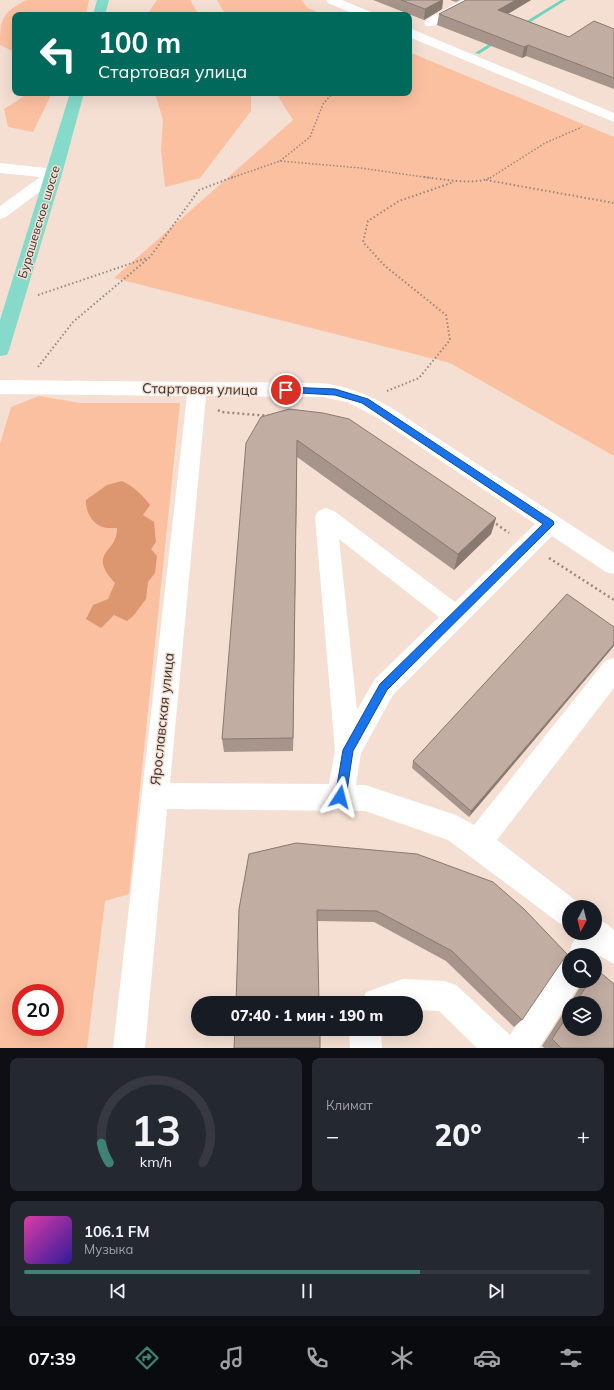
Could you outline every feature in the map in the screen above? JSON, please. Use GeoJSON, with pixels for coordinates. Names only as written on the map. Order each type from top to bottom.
{"type":"FeatureCollection","features":[{"type":"Feature","properties":{"kind":"main road"},"geometry":{"type":"LineString","coordinates":[[100,12],[103,0]]}},
{"type":"Feature","properties":{"kind":"main road","name":"Бурашевское шоссе"},"geometry":{"type":"LineString","coordinates":[[0,350],[76,96]]}},
{"type":"Feature","properties":{"kind":"street"},"geometry":{"type":"LineString","coordinates":[[332,0],[360,12]]}},
{"type":"Feature","properties":{"kind":"street"},"geometry":{"type":"LineString","coordinates":[[430,23],[471,0]]}},
{"type":"Feature","properties":{"kind":"street"},"geometry":{"type":"LineString","coordinates":[[441,3],[456,8]]}},
{"type":"Feature","properties":{"kind":"street"},"geometry":{"type":"LineString","coordinates":[[412,33],[614,118]]}},
{"type":"Feature","properties":{"kind":"street"},"geometry":{"type":"LineString","coordinates":[[0,168],[54,174]]}},
{"type":"Feature","properties":{"kind":"street"},"geometry":{"type":"LineString","coordinates":[[0,214],[54,174]]}},
{"type":"Feature","properties":{"kind":"street","name":"Стартовая улица"},"geometry":{"type":"LineString","coordinates":[[0,387],[197,395],[322,390],[341,393],[359,399],[383,412],[614,566]]}},
{"type":"Feature","properties":{"kind":"street","name":"Ярославская улица"},"geometry":{"type":"LineString","coordinates":[[129,1048],[154,796],[197,395]]}},
{"type":"Feature","properties":{"kind":"street"},"geometry":{"type":"LineString","coordinates":[[340,797],[348,750],[326,517],[456,616]]}},
{"type":"Feature","properties":{"kind":"street"},"geometry":{"type":"LineString","coordinates":[[348,750],[384,687],[550,524]]}},
{"type":"Feature","properties":{"kind":"street"},"geometry":{"type":"LineString","coordinates":[[477,843],[614,670]]}},
{"type":"Feature","properties":{"kind":"street"},"geometry":{"type":"LineString","coordinates":[[154,796],[365,798],[456,829],[477,843],[562,908]]}},
{"type":"Feature","properties":{"kind":"street"},"geometry":{"type":"LineString","coordinates":[[520,1048],[562,985]]}},
{"type":"Feature","properties":{"kind":"street"},"geometry":{"type":"LineString","coordinates":[[397,996],[403,994],[445,996],[500,1048]]}},
{"type":"Feature","properties":{"kind":"street"},"geometry":{"type":"LineString","coordinates":[[365,1036],[366,1048]]}},
{"type":"Feature","properties":{"kind":"path"},"geometry":{"type":"LineString","coordinates":[[23,387],[73,322],[150,257],[199,190],[245,172],[280,161],[310,137],[323,104],[330,96]]}},
{"type":"Feature","properties":{"kind":"path"},"geometry":{"type":"LineString","coordinates":[[486,180],[545,143],[582,127]]}},
{"type":"Feature","properties":{"kind":"path"},"geometry":{"type":"LineString","coordinates":[[280,161],[361,168],[456,181],[486,180],[614,203]]}},
{"type":"Feature","properties":{"kind":"path"},"geometry":{"type":"LineString","coordinates":[[359,399],[380,394],[419,378],[450,340],[446,315],[384,266],[363,242],[368,221],[399,201],[456,181]]}},
{"type":"Feature","properties":{"kind":"path"},"geometry":{"type":"LineString","coordinates":[[14,303],[150,257]]}},
{"type":"Feature","properties":{"kind":"path"},"geometry":{"type":"LineString","coordinates":[[197,395],[221,412],[272,416]]}},
{"type":"Feature","properties":{"kind":"path"},"geometry":{"type":"LineString","coordinates":[[489,520],[614,600]]}},
{"type":"Feature","properties":{"kind":"shaded area"},"geometry":{"type":"Polygon","coordinates":[[[26,0],[89,0],[87,12],[12,12],[12,51],[0,45],[2,22],[4,17],[12,9],[26,0]]]}},
{"type":"Feature","properties":{"kind":"shaded area"},"geometry":{"type":"Polygon","coordinates":[[[157,0],[190,0],[197,12],[149,12],[157,0]]]}},
{"type":"Feature","properties":{"kind":"shaded area"},"geometry":{"type":"Polygon","coordinates":[[[217,0],[301,0],[308,8],[317,12],[224,12],[217,0]]]}},
{"type":"Feature","properties":{"kind":"shaded area"},"geometry":{"type":"Polygon","coordinates":[[[412,53],[614,137],[614,456],[450,363],[114,278],[293,120],[278,96],[412,96],[412,53]]]}},
{"type":"Feature","properties":{"kind":"shaded area"},"geometry":{"type":"Polygon","coordinates":[[[51,96],[33,132],[8,127],[4,109],[23,97],[51,96]]]}},
{"type":"Feature","properties":{"kind":"shaded area"},"geometry":{"type":"Polygon","coordinates":[[[156,96],[251,96],[251,111],[200,178],[165,187],[161,150],[163,120],[156,96]]]}},
{"type":"Feature","properties":{"kind":"shaded area"},"geometry":{"type":"Polygon","coordinates":[[[39,396],[80,403],[180,403],[129,894],[105,901],[87,1048],[0,1048],[0,444],[11,407],[39,396]]]}},
{"type":"Feature","properties":{"kind":"shaded area"},"geometry":{"type":"Polygon","coordinates":[[[122,481],[138,491],[150,505],[143,515],[154,522],[156,542],[151,549],[157,556],[155,573],[148,582],[146,599],[134,615],[127,621],[114,615],[101,628],[86,619],[93,605],[108,599],[115,583],[103,565],[103,559],[113,543],[117,528],[102,527],[94,522],[87,509],[86,500],[107,485],[122,481]]]}},
{"type":"Feature","properties":{"kind":"building"},"geometry":{"type":"Polygon","coordinates":[[[401,0],[442,0],[425,9],[401,0]]]}},
{"type":"Feature","properties":{"kind":"building"},"geometry":{"type":"Polygon","coordinates":[[[466,0],[516,0],[498,10],[569,37],[594,21],[614,29],[614,78],[528,45],[524,47],[439,14],[466,0]]]}},
{"type":"Feature","properties":{"kind":"building"},"geometry":{"type":"Polygon","coordinates":[[[289,409],[323,413],[349,419],[496,518],[458,554],[297,440],[293,738],[222,739],[246,443],[261,417],[289,409]]]}},
{"type":"Feature","properties":{"kind":"building"},"geometry":{"type":"Polygon","coordinates":[[[567,594],[614,627],[614,644],[471,811],[413,761],[567,594]]]}},
{"type":"Feature","properties":{"kind":"building"},"geometry":{"type":"Polygon","coordinates":[[[296,843],[417,854],[493,882],[524,909],[562,949],[562,961],[522,1020],[452,951],[377,911],[317,910],[319,996],[236,996],[239,909],[249,854],[296,843]]]}},
{"type":"Feature","properties":{"kind":"building"},"geometry":{"type":"Polygon","coordinates":[[[602,974],[614,984],[614,1048],[561,1048],[552,1039],[562,1024],[562,1036],[602,1036],[602,996],[580,996],[585,988],[602,988],[602,974]]]}},
{"type":"Feature","properties":{"kind":"building"},"geometry":{"type":"Polygon","coordinates":[[[235,1036],[320,1036],[320,1048],[234,1048],[235,1036]]]}},
{"type":"Feature","properties":{"kind":"waterway"},"geometry":{"type":"LineString","coordinates":[[519,27],[564,0]]}},
{"type":"Feature","properties":{"kind":"waterway"},"geometry":{"type":"LineString","coordinates":[[477,53],[499,40]]}},
{"type":"Feature","properties":{"kind":"route"},"geometry":{"type":"LineString","coordinates":[[286,390],[322,390],[341,393],[365,401],[550,524],[384,687],[348,750],[340,797]]}}]}
